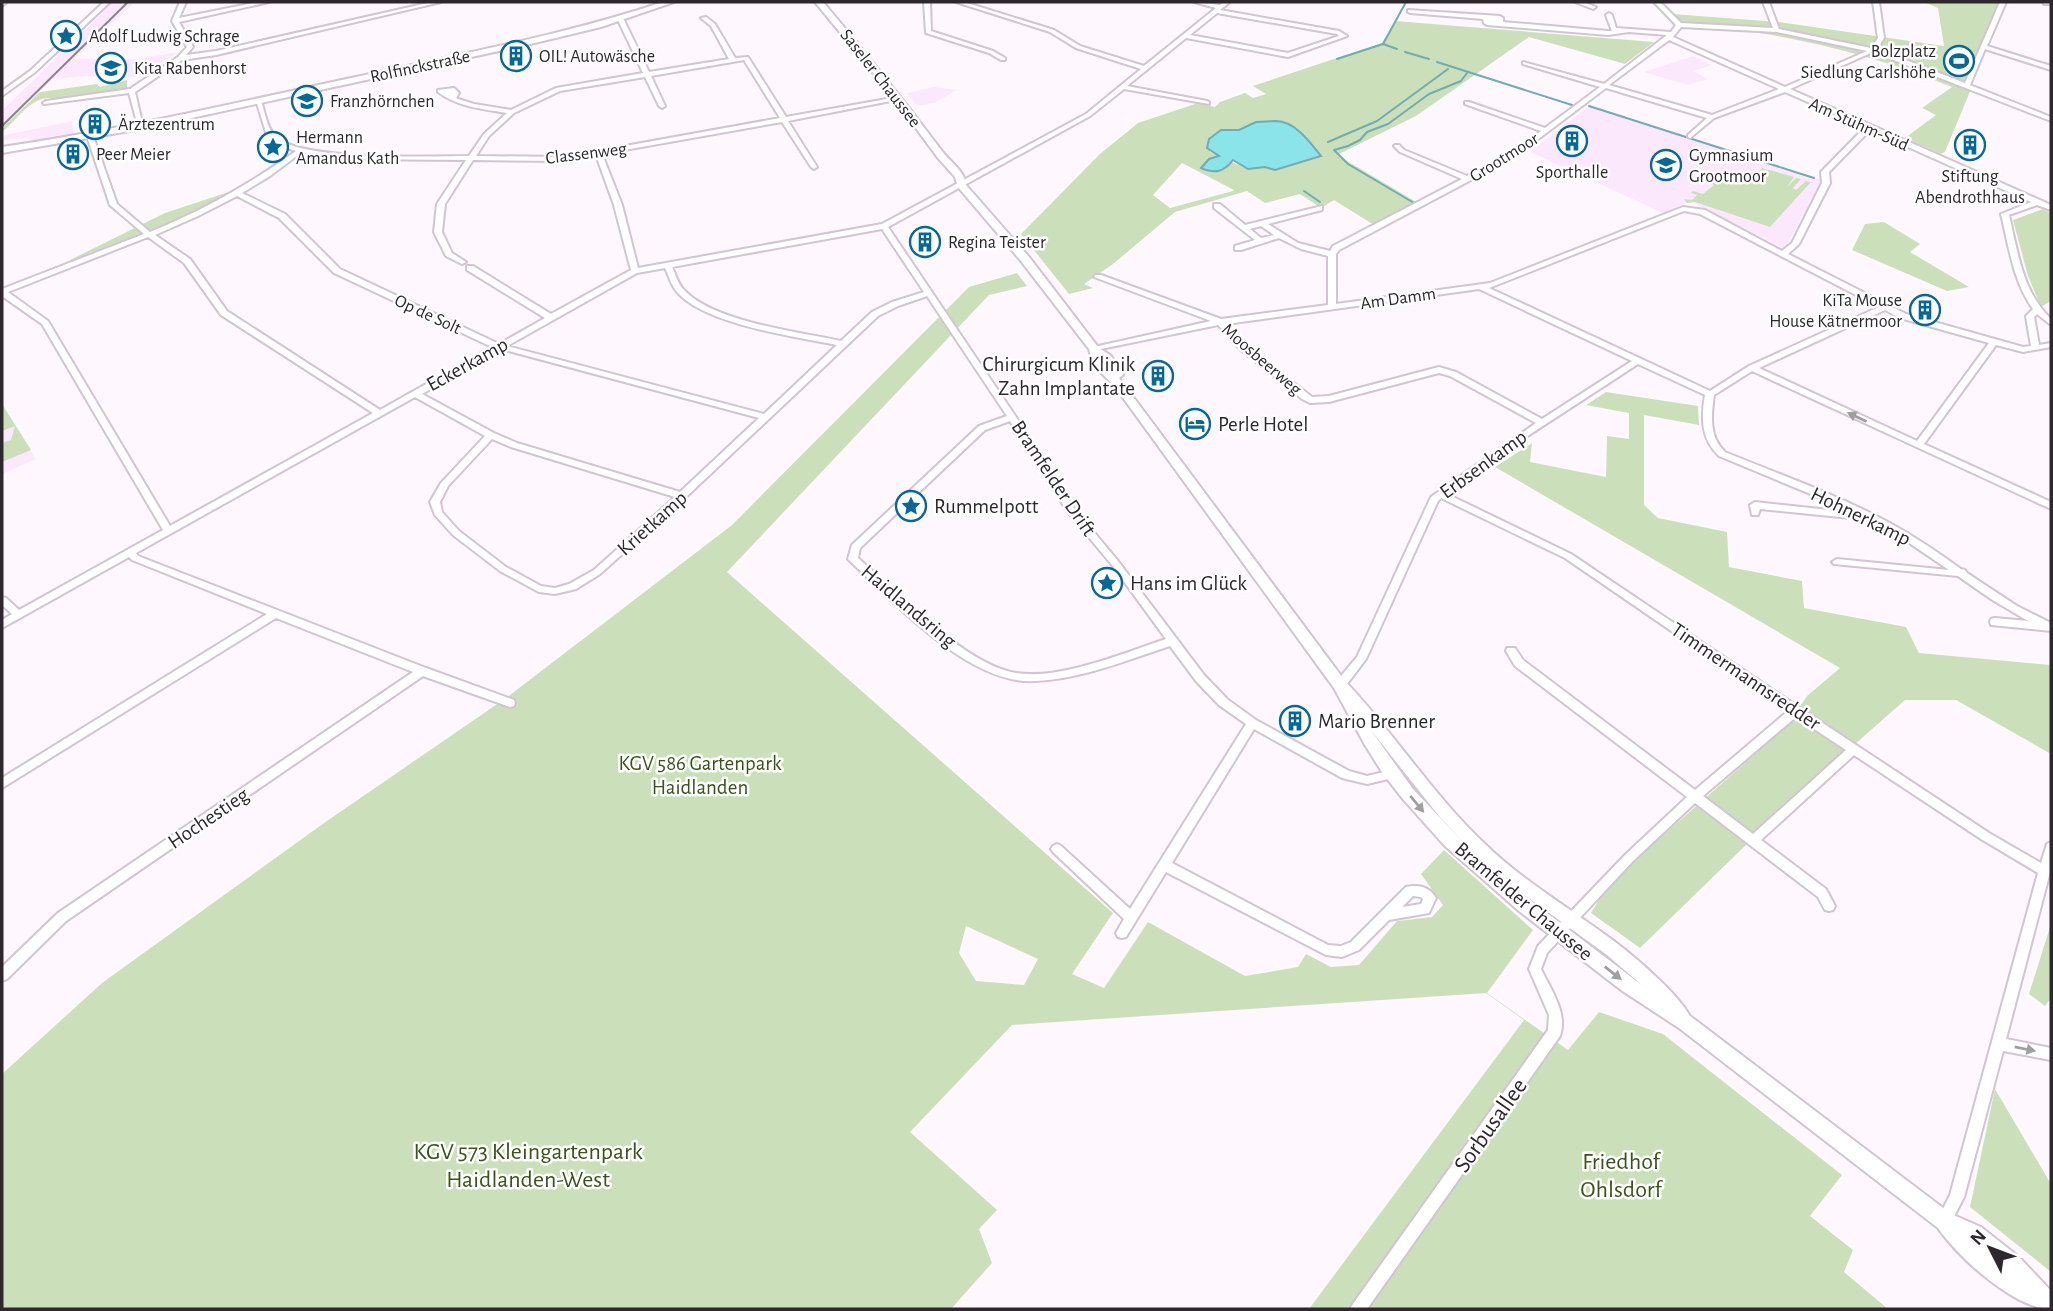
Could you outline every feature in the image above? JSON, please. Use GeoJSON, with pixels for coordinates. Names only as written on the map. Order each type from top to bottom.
{"type":"FeatureCollection","features":[{"type":"Feature","properties":{"kind":"main road","name":"Rolfinckstraße"},"geometry":{"type":"LineString","coordinates":[[2,150],[141,126],[500,48],[620,18],[670,2]]}},
{"type":"Feature","properties":{"kind":"main road","name":"Saseler Chaussee"},"geometry":{"type":"LineString","coordinates":[[819,2],[941,156],[945,172],[952,181],[961,185],[1016,249]]}},
{"type":"Feature","properties":{"kind":"main road","name":"Bramfelder Chaussee"},"geometry":{"type":"LineString","coordinates":[[1016,249],[1094,349],[1097,362],[1120,386],[1340,685],[1353,713],[1402,772],[1497,866],[1572,918],[1662,991],[1685,1022]]}},
{"type":"Feature","properties":{"kind":"main road","name":"Bramfelder Chaussee"},"geometry":{"type":"LineString","coordinates":[[1402,772],[1416,803],[1468,858],[1497,884],[1651,1003],[1685,1022],[1944,1221],[1964,1247],[2002,1278],[2050,1305]]}},
{"type":"Feature","properties":{"kind":"street"},"geometry":{"type":"LineString","coordinates":[[2,94],[32,72],[107,2]]}},
{"type":"Feature","properties":{"kind":"street"},"geometry":{"type":"LineString","coordinates":[[175,21],[183,2]]}},
{"type":"Feature","properties":{"kind":"street"},"geometry":{"type":"LineString","coordinates":[[175,21],[266,2]]}},
{"type":"Feature","properties":{"kind":"street"},"geometry":{"type":"LineString","coordinates":[[180,58],[216,53],[438,2]]}},
{"type":"Feature","properties":{"kind":"street"},"geometry":{"type":"LineString","coordinates":[[927,2],[928,32],[991,52],[1003,59]]}},
{"type":"Feature","properties":{"kind":"street"},"geometry":{"type":"LineString","coordinates":[[959,2],[1052,31],[1079,47],[1144,68]]}},
{"type":"Feature","properties":{"kind":"street"},"geometry":{"type":"LineString","coordinates":[[1184,36],[1288,55],[1344,36],[1197,2]]}},
{"type":"Feature","properties":{"kind":"street"},"geometry":{"type":"LineString","coordinates":[[1578,2],[1593,7]]}},
{"type":"Feature","properties":{"kind":"street"},"geometry":{"type":"LineString","coordinates":[[1657,2],[1679,25],[1777,30],[1873,50],[2051,119]]}},
{"type":"Feature","properties":{"kind":"street"},"geometry":{"type":"LineString","coordinates":[[1766,2],[1777,30]]}},
{"type":"Feature","properties":{"kind":"street"},"geometry":{"type":"LineString","coordinates":[[1690,136],[1712,117],[1783,90],[1873,50],[1881,38],[1876,2]]}},
{"type":"Feature","properties":{"kind":"street"},"geometry":{"type":"LineString","coordinates":[[1967,85],[2003,2]]}},
{"type":"Feature","properties":{"kind":"street","name":"Eckerkamp"},"geometry":{"type":"LineString","coordinates":[[2,624],[635,271],[884,226],[1088,115],[1221,7]]}},
{"type":"Feature","properties":{"kind":"street"},"geometry":{"type":"LineString","coordinates":[[1409,11],[1500,18],[1500,24],[1670,35]]}},
{"type":"Feature","properties":{"kind":"street"},"geometry":{"type":"LineString","coordinates":[[1609,15],[1614,29],[1619,32]]}},
{"type":"Feature","properties":{"kind":"street"},"geometry":{"type":"LineString","coordinates":[[620,18],[662,106]]}},
{"type":"Feature","properties":{"kind":"street"},"geometry":{"type":"LineString","coordinates":[[704,18],[713,25],[733,60]]}},
{"type":"Feature","properties":{"kind":"street"},"geometry":{"type":"LineString","coordinates":[[46,103],[132,91],[180,58],[190,47],[175,21]]}},
{"type":"Feature","properties":{"kind":"street","name":"Grootmoor"},"geometry":{"type":"LineString","coordinates":[[1332,254],[1343,244],[1519,151],[1670,35],[1679,25]]}},
{"type":"Feature","properties":{"kind":"street","name":"Am Stühm-Süd"},"geometry":{"type":"LineString","coordinates":[[1670,35],[1783,90],[2051,208]]}},
{"type":"Feature","properties":{"kind":"street"},"geometry":{"type":"LineString","coordinates":[[1984,47],[2051,68]]}},
{"type":"Feature","properties":{"kind":"street"},"geometry":{"type":"LineString","coordinates":[[462,262],[449,254],[438,232],[441,204],[486,135],[512,112],[558,89],[746,58],[814,167]]}},
{"type":"Feature","properties":{"kind":"street"},"geometry":{"type":"LineString","coordinates":[[1525,63],[1712,117]]}},
{"type":"Feature","properties":{"kind":"street"},"geometry":{"type":"LineString","coordinates":[[1122,87],[1207,103]]}},
{"type":"Feature","properties":{"kind":"street"},"geometry":{"type":"LineString","coordinates":[[132,91],[141,126]]}},
{"type":"Feature","properties":{"kind":"street"},"geometry":{"type":"LineString","coordinates":[[453,98],[512,112]]}},
{"type":"Feature","properties":{"kind":"street","name":"Classenweg"},"geometry":{"type":"LineString","coordinates":[[258,101],[269,135],[280,144],[301,150],[339,157],[564,159],[898,99]]}},
{"type":"Feature","properties":{"kind":"street"},"geometry":{"type":"LineString","coordinates":[[1467,103],[1546,131]]}},
{"type":"Feature","properties":{"kind":"street"},"geometry":{"type":"LineString","coordinates":[[1868,128],[1825,172],[1826,183],[1795,244],[1783,254],[1903,316],[2022,350],[2051,345]]}},
{"type":"Feature","properties":{"kind":"street"},"geometry":{"type":"LineString","coordinates":[[90,136],[114,205],[147,233],[187,261],[224,313],[379,413]]}},
{"type":"Feature","properties":{"kind":"street"},"geometry":{"type":"LineString","coordinates":[[1397,146],[1402,151],[1469,179]]}},
{"type":"Feature","properties":{"kind":"street"},"geometry":{"type":"LineString","coordinates":[[2,292],[239,194],[301,150]]}},
{"type":"Feature","properties":{"kind":"street"},"geometry":{"type":"LineString","coordinates":[[599,154],[618,205],[635,271]]}},
{"type":"Feature","properties":{"kind":"street","name":"Op de Solt"},"geometry":{"type":"LineString","coordinates":[[239,194],[282,216],[337,271],[498,346],[764,417]]}},
{"type":"Feature","properties":{"kind":"street"},"geometry":{"type":"LineString","coordinates":[[2038,202],[2005,214],[2025,294],[2036,311],[2051,323]]}},
{"type":"Feature","properties":{"kind":"street"},"geometry":{"type":"LineString","coordinates":[[1217,206],[1260,241]]}},
{"type":"Feature","properties":{"kind":"street"},"geometry":{"type":"LineString","coordinates":[[1244,228],[1319,208]]}},
{"type":"Feature","properties":{"kind":"street","name":"Am Damm"},"geometry":{"type":"LineString","coordinates":[[1094,349],[1220,322],[1492,285],[1683,209],[1692,209],[1783,254]]}},
{"type":"Feature","properties":{"kind":"street"},"geometry":{"type":"LineString","coordinates":[[1262,223],[1301,249],[1332,254],[1332,307]]}},
{"type":"Feature","properties":{"kind":"street","name":"Bramfelder Drift"},"geometry":{"type":"LineString","coordinates":[[884,226],[1070,509],[1115,563],[1200,678],[1223,702],[1252,723],[1353,777],[1372,780],[1402,772]]}},
{"type":"Feature","properties":{"kind":"street"},"geometry":{"type":"LineString","coordinates":[[1238,248],[1278,236]]}},
{"type":"Feature","properties":{"kind":"street"},"geometry":{"type":"LineString","coordinates":[[668,265],[680,291],[702,308],[736,319],[843,344]]}},
{"type":"Feature","properties":{"kind":"street"},"geometry":{"type":"LineString","coordinates":[[470,268],[550,317]]}},
{"type":"Feature","properties":{"kind":"street","name":"Moosbeerweg"},"geometry":{"type":"LineString","coordinates":[[1098,277],[1220,322],[1244,348],[1310,400],[1329,399],[1439,370],[1454,374],[1541,422]]}},
{"type":"Feature","properties":{"kind":"street"},"geometry":{"type":"LineString","coordinates":[[1481,287],[1710,394],[1752,368],[1885,307]]}},
{"type":"Feature","properties":{"kind":"street"},"geometry":{"type":"LineString","coordinates":[[2,292],[45,323],[167,531]]}},
{"type":"Feature","properties":{"kind":"street","name":"Krietkamp"},"geometry":{"type":"LineString","coordinates":[[491,435],[444,485],[435,502],[438,513],[478,551],[539,589],[555,591],[581,583],[597,572],[682,496],[764,417],[885,308],[930,293]]}},
{"type":"Feature","properties":{"kind":"street"},"geometry":{"type":"LineString","coordinates":[[2036,311],[2030,316],[2036,349]]}},
{"type":"Feature","properties":{"kind":"street"},"geometry":{"type":"LineString","coordinates":[[1919,445],[1994,342]]}},
{"type":"Feature","properties":{"kind":"street","name":"Erbsenkamp"},"geometry":{"type":"LineString","coordinates":[[1340,685],[1361,659],[1434,499],[1541,422],[1637,360]]}},
{"type":"Feature","properties":{"kind":"street"},"geometry":{"type":"LineString","coordinates":[[1752,368],[2051,506]]}},
{"type":"Feature","properties":{"kind":"street"},"geometry":{"type":"LineString","coordinates":[[414,393],[491,435],[682,496]]}},
{"type":"Feature","properties":{"kind":"street","name":"Hohnerkamp"},"geometry":{"type":"LineString","coordinates":[[1710,394],[1707,425],[1714,448],[1900,532],[2050,627]]}},
{"type":"Feature","properties":{"kind":"street","name":"Haidlandsring"},"geometry":{"type":"LineString","coordinates":[[1012,417],[982,428],[855,547],[853,559],[946,640],[987,668],[1018,677],[1064,673],[1172,641]]}},
{"type":"Feature","properties":{"kind":"street","name":"Timmermannsredder"},"geometry":{"type":"LineString","coordinates":[[1440,494],[1568,556],[1796,711],[2044,872]]}},
{"type":"Feature","properties":{"kind":"street"},"geometry":{"type":"LineString","coordinates":[[1755,513],[1755,505],[1850,514],[1854,510]]}},
{"type":"Feature","properties":{"kind":"street"},"geometry":{"type":"LineString","coordinates":[[130,552],[135,558],[422,671],[510,702]]}},
{"type":"Feature","properties":{"kind":"street"},"geometry":{"type":"LineString","coordinates":[[1838,562],[1955,574],[1962,572]]}},
{"type":"Feature","properties":{"kind":"street"},"geometry":{"type":"LineString","coordinates":[[2,600],[19,614]]}},
{"type":"Feature","properties":{"kind":"street"},"geometry":{"type":"LineString","coordinates":[[2,784],[276,613]]}},
{"type":"Feature","properties":{"kind":"street","name":"Hohnerkamp"},"geometry":{"type":"LineString","coordinates":[[1995,622],[2050,627]]}},
{"type":"Feature","properties":{"kind":"street"},"geometry":{"type":"LineString","coordinates":[[1511,651],[1519,663],[1822,893],[1829,906]]}},
{"type":"Feature","properties":{"kind":"street","name":"Hochestieg"},"geometry":{"type":"LineString","coordinates":[[2,975],[62,917],[422,671]]}},
{"type":"Feature","properties":{"kind":"street"},"geometry":{"type":"LineString","coordinates":[[1559,932],[1604,881],[1694,797],[1796,711]]}},
{"type":"Feature","properties":{"kind":"street"},"geometry":{"type":"LineString","coordinates":[[1122,933],[1252,723]]}},
{"type":"Feature","properties":{"kind":"street"},"geometry":{"type":"LineString","coordinates":[[1756,838],[1854,749]]}},
{"type":"Feature","properties":{"kind":"street"},"geometry":{"type":"LineString","coordinates":[[1944,1221],[1957,1197],[1999,1044],[2045,901],[2044,872],[2051,847]]}},
{"type":"Feature","properties":{"kind":"street"},"geometry":{"type":"LineString","coordinates":[[1057,849],[1132,918]]}},
{"type":"Feature","properties":{"kind":"street"},"geometry":{"type":"LineString","coordinates":[[1164,865],[1326,950],[1342,952],[1355,946],[1387,915]]}},
{"type":"Feature","properties":{"kind":"street","name":"Sorbusallee"},"geometry":{"type":"LineString","coordinates":[[1358,1309],[1555,1032],[1556,1015],[1535,969],[1540,953],[1559,932]]}},
{"type":"Feature","properties":{"kind":"street"},"geometry":{"type":"LineString","coordinates":[[1999,1044],[2051,1054]]}},
{"type":"Feature","properties":{"kind":"shaded area"},"geometry":{"type":"Polygon","coordinates":[[[113,2],[135,2],[74,59],[138,59],[178,52],[145,75],[101,82],[101,75],[53,79],[2,128],[2,111],[113,2]]]}},
{"type":"Feature","properties":{"kind":"shaded area"},"geometry":{"type":"Polygon","coordinates":[[[1693,56],[1712,65],[1693,71],[1708,79],[1688,85],[1644,72],[1693,56]]]}},
{"type":"Feature","properties":{"kind":"shaded area"},"geometry":{"type":"Polygon","coordinates":[[[934,87],[957,90],[934,103],[917,106],[907,93],[934,87]]]}},
{"type":"Feature","properties":{"kind":"shaded area","name":"Gymnasium Grootmoor"},"geometry":{"type":"Polygon","coordinates":[[[1589,106],[1822,180],[1785,249],[1690,201],[1663,213],[1530,152],[1589,106]]]}},
{"type":"Feature","properties":{"kind":"shaded area"},"geometry":{"type":"Polygon","coordinates":[[[72,121],[73,134],[39,141],[27,138],[2,140],[5,135],[72,121]]]}},
{"type":"Feature","properties":{"kind":"shaded area"},"geometry":{"type":"Polygon","coordinates":[[[2,404],[36,459],[2,474],[2,404]]]}},
{"type":"Feature","properties":{"kind":"green space"},"geometry":{"type":"Polygon","coordinates":[[[1924,2],[1999,2],[1962,85],[1971,89],[1945,152],[1941,154],[1905,138],[1936,115],[1922,108],[1952,87],[1885,63],[1818,44],[1681,23],[1672,14],[1779,22],[1944,46],[1938,8],[1924,2]]]}},
{"type":"Feature","properties":{"kind":"green space"},"geometry":{"type":"Polygon","coordinates":[[[1395,21],[1654,42],[1625,64],[1529,37],[1416,116],[1337,155],[1418,203],[1374,225],[1334,200],[1321,208],[1300,194],[1265,203],[1247,191],[1175,212],[1113,264],[1084,284],[1093,288],[1069,294],[1021,234],[1100,154],[1138,123],[1198,103],[1215,107],[1220,102],[1245,93],[1253,98],[1266,94],[1253,86],[1382,43],[1395,21]],[[1276,121],[1256,122],[1239,130],[1221,130],[1210,152],[1248,169],[1265,167],[1275,170],[1321,156],[1301,133],[1276,121]],[[1182,163],[1153,195],[1170,208],[1234,190],[1182,163]]]}},
{"type":"Feature","properties":{"kind":"green space"},"geometry":{"type":"Polygon","coordinates":[[[127,80],[127,89],[59,100],[42,99],[28,107],[2,132],[2,128],[40,92],[97,84],[100,87],[127,80]]]}},
{"type":"Feature","properties":{"kind":"green space"},"geometry":{"type":"Polygon","coordinates":[[[1762,168],[1794,177],[1787,187],[1796,178],[1801,179],[1793,188],[1796,190],[1806,181],[1811,182],[1770,227],[1695,202],[1687,203],[1684,199],[1692,200],[1697,195],[1691,193],[1693,191],[1703,194],[1714,185],[1708,182],[1710,180],[1720,183],[1734,176],[1754,177],[1762,168]]]}},
{"type":"Feature","properties":{"kind":"green space"},"geometry":{"type":"Polygon","coordinates":[[[250,185],[197,212],[64,263],[165,213],[250,185]]]}},
{"type":"Feature","properties":{"kind":"green space"},"geometry":{"type":"Polygon","coordinates":[[[2043,209],[2051,213],[2051,301],[2041,307],[2028,276],[2013,220],[2043,209]]]}},
{"type":"Feature","properties":{"kind":"green space"},"geometry":{"type":"Polygon","coordinates":[[[1884,222],[1920,244],[1910,252],[1969,287],[1947,291],[1852,250],[1865,224],[1884,222]]]}},
{"type":"Feature","properties":{"kind":"green space"},"geometry":{"type":"Polygon","coordinates":[[[1017,273],[1027,286],[989,295],[727,572],[1113,913],[1072,974],[1104,988],[1148,922],[1245,976],[1298,967],[1306,954],[1331,967],[1359,965],[1397,921],[1432,917],[1443,905],[1421,874],[1444,850],[1533,930],[1487,993],[1568,1050],[1599,1012],[1663,1034],[1842,1175],[1810,1216],[1853,1250],[1844,1272],[1888,1309],[1309,1309],[1524,1020],[1486,993],[1012,1025],[910,1132],[997,1210],[979,1229],[992,1263],[951,1309],[2,1309],[2,1074],[102,983],[324,823],[506,698],[732,525],[969,287],[1017,273]],[[966,926],[959,953],[976,981],[1024,985],[1038,959],[966,926]]]}},
{"type":"Feature","properties":{"kind":"green space"},"geometry":{"type":"Polygon","coordinates":[[[1606,392],[1698,406],[1699,425],[1644,415],[1644,505],[1658,518],[1727,532],[1729,567],[1802,581],[1804,608],[1906,627],[1919,653],[2051,665],[2051,754],[1956,700],[1905,700],[1751,836],[1748,843],[1640,948],[1591,913],[1609,883],[1788,725],[1807,696],[1840,668],[1495,467],[1532,443],[1530,462],[1606,477],[1607,436],[1629,439],[1629,413],[1586,405],[1606,392]]]}},
{"type":"Feature","properties":{"kind":"green space"},"geometry":{"type":"Polygon","coordinates":[[[2,404],[31,450],[2,462],[2,443],[11,440],[15,426],[2,431],[2,404]]]}},
{"type":"Feature","properties":{"kind":"green space"},"geometry":{"type":"Polygon","coordinates":[[[2051,924],[2051,998],[2045,1006],[2029,994],[2051,924]]]}},
{"type":"Feature","properties":{"kind":"green space"},"geometry":{"type":"Polygon","coordinates":[[[1995,1089],[2051,1184],[2051,1272],[1970,1207],[1995,1089]]]}},
{"type":"Feature","properties":{"kind":"water"},"geometry":{"type":"Polygon","coordinates":[[[1276,121],[1296,128],[1321,156],[1275,170],[1265,167],[1248,169],[1233,160],[1219,171],[1201,168],[1209,159],[1219,156],[1207,148],[1209,139],[1221,130],[1239,130],[1256,122],[1276,121]]]}},
{"type":"Feature","properties":{"kind":"waterway"},"geometry":{"type":"LineString","coordinates":[[1383,44],[1406,2]]}},
{"type":"Feature","properties":{"kind":"waterway"},"geometry":{"type":"LineString","coordinates":[[1337,59],[1383,44]]}},
{"type":"Feature","properties":{"kind":"waterway"},"geometry":{"type":"LineString","coordinates":[[1383,44],[1397,49]]}},
{"type":"Feature","properties":{"kind":"waterway"},"geometry":{"type":"LineString","coordinates":[[1405,52],[1429,59]]}},
{"type":"Feature","properties":{"kind":"waterway"},"geometry":{"type":"LineString","coordinates":[[1437,62],[1572,105]]}},
{"type":"Feature","properties":{"kind":"waterway"},"geometry":{"type":"LineString","coordinates":[[1328,142],[1377,121],[1448,69]]}},
{"type":"Feature","properties":{"kind":"waterway"},"geometry":{"type":"LineString","coordinates":[[1414,203],[1348,164],[1334,150],[1348,146],[1360,140],[1367,132],[1388,124],[1429,94],[1461,81],[1467,73]]}},
{"type":"Feature","properties":{"kind":"waterway"},"geometry":{"type":"LineString","coordinates":[[1589,106],[1814,178]]}},
{"type":"Feature","properties":{"kind":"waterway"},"geometry":{"type":"LineString","coordinates":[[1304,191],[1320,202]]}},
{"type":"Feature","properties":{"kind":"tram line"},"geometry":{"type":"LineString","coordinates":[[2,126],[128,2]]}},
{"type":"Feature","properties":{"kind":"place","name":"Adolf Ludwig Schrage"},"geometry":{"type":"Point","coordinates":[66,36]}},
{"type":"Feature","properties":{"kind":"place","name":"OIL! Autowäsche"},"geometry":{"type":"Point","coordinates":[516,56]}},
{"type":"Feature","properties":{"kind":"place","name":"Bolzplatz Siedlung Carlshöhe"},"geometry":{"type":"Point","coordinates":[1959,61]}},
{"type":"Feature","properties":{"kind":"place","name":"Kita Rabenhorst"},"geometry":{"type":"Point","coordinates":[111,68]}},
{"type":"Feature","properties":{"kind":"place","name":"Franzhörnchen"},"geometry":{"type":"Point","coordinates":[307,101]}},
{"type":"Feature","properties":{"kind":"place","name":"Ärztezentrum"},"geometry":{"type":"Point","coordinates":[95,124]}},
{"type":"Feature","properties":{"kind":"place","name":"Sporthalle"},"geometry":{"type":"Point","coordinates":[1572,141]}},
{"type":"Feature","properties":{"kind":"place","name":"Stiftung Abendrothhaus"},"geometry":{"type":"Point","coordinates":[1970,145]}},
{"type":"Feature","properties":{"kind":"place","name":"Hermann Amandus Kath"},"geometry":{"type":"Point","coordinates":[273,147]}},
{"type":"Feature","properties":{"kind":"place","name":"Peer Meier"},"geometry":{"type":"Point","coordinates":[73,154]}},
{"type":"Feature","properties":{"kind":"place","name":"Gymnasium Grootmoor"},"geometry":{"type":"Point","coordinates":[1666,165]}},
{"type":"Feature","properties":{"kind":"place","name":"Regina Teister"},"geometry":{"type":"Point","coordinates":[925,242]}},
{"type":"Feature","properties":{"kind":"place","name":"KiTa Mouse House Kätnermoor"},"geometry":{"type":"Point","coordinates":[1925,310]}},
{"type":"Feature","properties":{"kind":"place","name":"Chirurgicum Klinik Zahn Implantate"},"geometry":{"type":"Point","coordinates":[1158,376]}},
{"type":"Feature","properties":{"kind":"place","name":"Perle Hotel"},"geometry":{"type":"Point","coordinates":[1195,424]}},
{"type":"Feature","properties":{"kind":"place","name":"Rummelpott"},"geometry":{"type":"Point","coordinates":[911,506]}},
{"type":"Feature","properties":{"kind":"place","name":"Hans im Glück"},"geometry":{"type":"Point","coordinates":[1107,583]}},
{"type":"Feature","properties":{"kind":"place","name":"Mario Brenner"},"geometry":{"type":"Point","coordinates":[1295,721]}},
{"type":"Feature","properties":{"kind":"park label","name":"KGV 586 Gartenpark Haidlanden"},"geometry":{"type":"Point","coordinates":[700,775]}},
{"type":"Feature","properties":{"kind":"park label","name":"KGV 573 Kleingartenpark Haidlanden-West"},"geometry":{"type":"Point","coordinates":[528,1165]}},
{"type":"Feature","properties":{"kind":"park label","name":"Friedhof Ohlsdorf"},"geometry":{"type":"Point","coordinates":[1621,1175]}}]}
